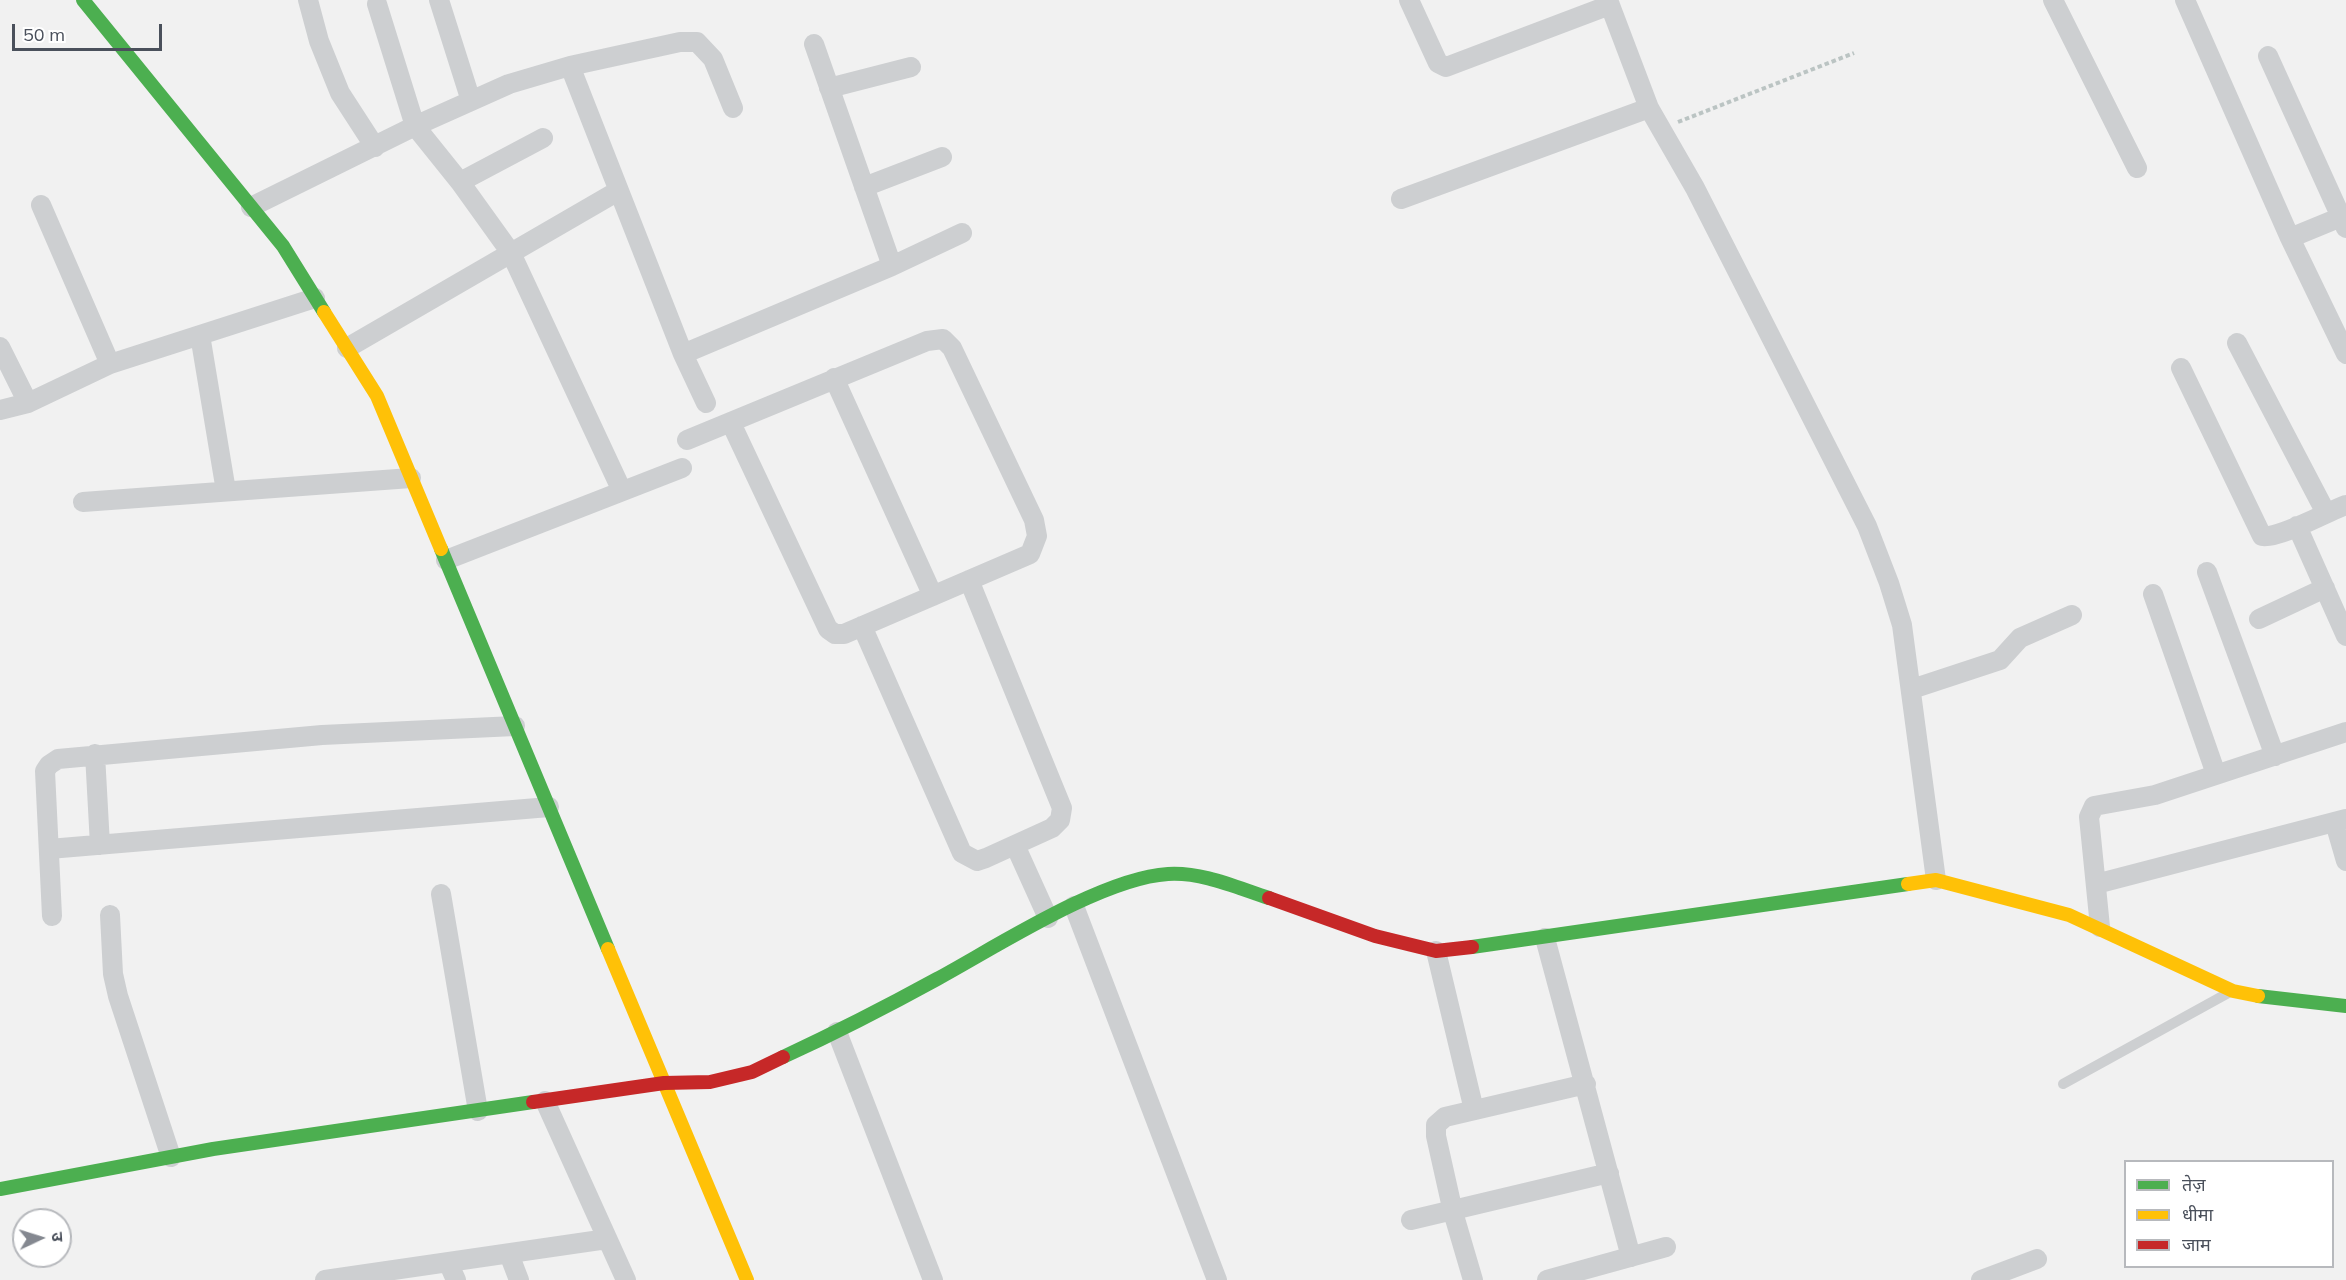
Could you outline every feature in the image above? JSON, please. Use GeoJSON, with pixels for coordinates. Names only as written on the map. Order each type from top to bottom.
{"type":"FeatureCollection","features":[{"type":"Feature","properties":{"kind":"street"},"geometry":{"type":"LineString","coordinates":[[83,0],[283,246],[377,396],[747,1280]]}},
{"type":"Feature","properties":{"kind":"street"},"geometry":{"type":"LineString","coordinates":[[308,0],[319,41],[340,93],[375,147]]}},
{"type":"Feature","properties":{"kind":"street"},"geometry":{"type":"LineString","coordinates":[[439,0],[471,101]]}},
{"type":"Feature","properties":{"kind":"street"},"geometry":{"type":"LineString","coordinates":[[1409,0],[1438,63],[1446,67],[1609,3],[1649,108],[1695,188],[1867,526],[1889,583],[1902,625],[1936,880]]}},
{"type":"Feature","properties":{"kind":"street"},"geometry":{"type":"LineString","coordinates":[[2053,0],[2137,168]]}},
{"type":"Feature","properties":{"kind":"street"},"geometry":{"type":"LineString","coordinates":[[2185,0],[2290,238],[2346,354]]}},
{"type":"Feature","properties":{"kind":"street"},"geometry":{"type":"LineString","coordinates":[[376,4],[415,126],[460,182],[511,254],[622,491]]}},
{"type":"Feature","properties":{"kind":"street"},"geometry":{"type":"LineString","coordinates":[[251,207],[415,126],[509,84],[570,66],[680,42],[697,42],[713,58],[733,108]]}},
{"type":"Feature","properties":{"kind":"street"},"geometry":{"type":"LineString","coordinates":[[814,44],[892,266]]}},
{"type":"Feature","properties":{"kind":"street"},"geometry":{"type":"LineString","coordinates":[[2268,56],[2344,220],[2290,238]]}},
{"type":"Feature","properties":{"kind":"street"},"geometry":{"type":"LineString","coordinates":[[570,66],[683,354],[706,403]]}},
{"type":"Feature","properties":{"kind":"street"},"geometry":{"type":"LineString","coordinates":[[829,88],[911,67]]}},
{"type":"Feature","properties":{"kind":"street"},"geometry":{"type":"LineString","coordinates":[[1401,199],[1649,108]]}},
{"type":"Feature","properties":{"kind":"street"},"geometry":{"type":"LineString","coordinates":[[460,182],[543,138]]}},
{"type":"Feature","properties":{"kind":"street"},"geometry":{"type":"LineString","coordinates":[[864,187],[942,157]]}},
{"type":"Feature","properties":{"kind":"street"},"geometry":{"type":"LineString","coordinates":[[347,348],[618,191]]}},
{"type":"Feature","properties":{"kind":"street"},"geometry":{"type":"LineString","coordinates":[[41,205],[110,364]]}},
{"type":"Feature","properties":{"kind":"street"},"geometry":{"type":"LineString","coordinates":[[683,354],[892,266],[962,233]]}},
{"type":"Feature","properties":{"kind":"street"},"geometry":{"type":"LineString","coordinates":[[0,410],[28,403],[110,364],[315,298]]}},
{"type":"Feature","properties":{"kind":"street"},"geometry":{"type":"LineString","coordinates":[[200,335],[226,491]]}},
{"type":"Feature","properties":{"kind":"street"},"geometry":{"type":"LineString","coordinates":[[687,440],[934,338],[943,339],[952,348],[1034,520],[1037,536],[1030,554],[844,634],[835,634],[828,629],[731,423]]}},
{"type":"Feature","properties":{"kind":"street"},"geometry":{"type":"LineString","coordinates":[[2237,343],[2326,513]]}},
{"type":"Feature","properties":{"kind":"street"},"geometry":{"type":"LineString","coordinates":[[0,347],[28,403]]}},
{"type":"Feature","properties":{"kind":"street"},"geometry":{"type":"LineString","coordinates":[[2181,368],[2262,536],[2297,526],[2346,505]]}},
{"type":"Feature","properties":{"kind":"street"},"geometry":{"type":"LineString","coordinates":[[834,378],[933,596]]}},
{"type":"Feature","properties":{"kind":"street"},"geometry":{"type":"LineString","coordinates":[[446,560],[682,468]]}},
{"type":"Feature","properties":{"kind":"street"},"geometry":{"type":"LineString","coordinates":[[83,502],[411,478]]}},
{"type":"Feature","properties":{"kind":"street"},"geometry":{"type":"LineString","coordinates":[[2297,526],[2346,636]]}},
{"type":"Feature","properties":{"kind":"street"},"geometry":{"type":"LineString","coordinates":[[2207,572],[2275,756]]}},
{"type":"Feature","properties":{"kind":"street"},"geometry":{"type":"LineString","coordinates":[[862,626],[962,853],[977,861],[1015,845],[1052,828],[1060,820],[1062,808],[969,580]]}},
{"type":"Feature","properties":{"kind":"street"},"geometry":{"type":"LineString","coordinates":[[2259,619],[2325,588]]}},
{"type":"Feature","properties":{"kind":"street"},"geometry":{"type":"LineString","coordinates":[[2153,594],[2216,774]]}},
{"type":"Feature","properties":{"kind":"street"},"geometry":{"type":"LineString","coordinates":[[1912,689],[2000,660],[2020,638],[2072,615]]}},
{"type":"Feature","properties":{"kind":"street"},"geometry":{"type":"LineString","coordinates":[[52,916],[45,771],[58,759],[322,735],[515,726]]}},
{"type":"Feature","properties":{"kind":"street"},"geometry":{"type":"LineString","coordinates":[[2100,927],[2089,817],[2094,806],[2154,795],[2346,732]]}},
{"type":"Feature","properties":{"kind":"street"},"geometry":{"type":"LineString","coordinates":[[95,754],[100,845]]}},
{"type":"Feature","properties":{"kind":"street"},"geometry":{"type":"LineString","coordinates":[[49,849],[549,807]]}},
{"type":"Feature","properties":{"kind":"street"},"geometry":{"type":"LineString","coordinates":[[2096,884],[2257,840],[2340,821],[2346,861]]}},
{"type":"Feature","properties":{"kind":"street"},"geometry":{"type":"LineString","coordinates":[[1015,845],[1048,918]]}},
{"type":"Feature","properties":{"kind":"street"},"geometry":{"type":"LineString","coordinates":[[0,1189],[171,1157],[664,1083],[710,1082],[752,1072],[837,1032],[1048,918],[1147,877],[1167,873],[1197,874],[1318,914],[1375,936],[1436,951],[1545,938],[1842,892],[1936,880],[2069,915],[2100,927],[2233,991],[2283,1000],[2346,1006]]}},
{"type":"Feature","properties":{"kind":"street"},"geometry":{"type":"LineString","coordinates":[[441,894],[478,1111]]}},
{"type":"Feature","properties":{"kind":"street"},"geometry":{"type":"LineString","coordinates":[[1074,906],[1217,1280]]}},
{"type":"Feature","properties":{"kind":"street"},"geometry":{"type":"LineString","coordinates":[[110,915],[118,996],[171,1157]]}},
{"type":"Feature","properties":{"kind":"street"},"geometry":{"type":"LineString","coordinates":[[1545,938],[1631,1257]]}},
{"type":"Feature","properties":{"kind":"street"},"geometry":{"type":"LineString","coordinates":[[1436,951],[1474,1110]]}},
{"type":"Feature","properties":{"kind":"street"},"geometry":{"type":"LineString","coordinates":[[837,1032],[933,1280]]}},
{"type":"Feature","properties":{"kind":"street"},"geometry":{"type":"LineString","coordinates":[[1473,1280],[1453,1212],[1436,1136],[1436,1125],[1445,1117],[1586,1084]]}},
{"type":"Feature","properties":{"kind":"street"},"geometry":{"type":"LineString","coordinates":[[545,1101],[626,1280]]}},
{"type":"Feature","properties":{"kind":"street"},"geometry":{"type":"LineString","coordinates":[[1411,1220],[1453,1212],[1609,1173]]}},
{"type":"Feature","properties":{"kind":"street"},"geometry":{"type":"LineString","coordinates":[[325,1280],[452,1271],[509,1254],[607,1239]]}},
{"type":"Feature","properties":{"kind":"street"},"geometry":{"type":"LineString","coordinates":[[1547,1280],[1666,1247]]}},
{"type":"Feature","properties":{"kind":"street"},"geometry":{"type":"LineString","coordinates":[[509,1254],[519,1280]]}},
{"type":"Feature","properties":{"kind":"street"},"geometry":{"type":"LineString","coordinates":[[1981,1280],[2006,1276],[2037,1259]]}},
{"type":"Feature","properties":{"kind":"lane"},"geometry":{"type":"LineString","coordinates":[[2064,1084],[2233,991]]}},
{"type":"Feature","properties":{"kind":"path"},"geometry":{"type":"LineString","coordinates":[[1661,129],[1854,54]]}},
{"type":"Feature","properties":{"kind":"traffic: fast"},"geometry":{"type":"LineString","coordinates":[[83,0],[283,246],[324,312]]}},
{"type":"Feature","properties":{"kind":"traffic: fast"},"geometry":{"type":"LineString","coordinates":[[441,549],[608,949]]}},
{"type":"Feature","properties":{"kind":"traffic: fast"},"geometry":{"type":"LineString","coordinates":[[783,1057],[899,1000],[1050,916],[1112,888],[1142,878],[1168,874],[1194,875],[1269,898]]}},
{"type":"Feature","properties":{"kind":"traffic: fast"},"geometry":{"type":"LineString","coordinates":[[1472,947],[1908,884]]}},
{"type":"Feature","properties":{"kind":"traffic: fast"},"geometry":{"type":"LineString","coordinates":[[2258,996],[2346,1006]]}},
{"type":"Feature","properties":{"kind":"traffic: fast"},"geometry":{"type":"LineString","coordinates":[[0,1189],[213,1149],[533,1102]]}},
{"type":"Feature","properties":{"kind":"traffic: slow"},"geometry":{"type":"LineString","coordinates":[[324,312],[377,396],[441,549]]}},
{"type":"Feature","properties":{"kind":"traffic: slow"},"geometry":{"type":"LineString","coordinates":[[1908,884],[1936,880],[2069,915],[2233,991],[2258,996]]}},
{"type":"Feature","properties":{"kind":"traffic: slow"},"geometry":{"type":"LineString","coordinates":[[608,949],[747,1280]]}},
{"type":"Feature","properties":{"kind":"traffic: jam"},"geometry":{"type":"LineString","coordinates":[[1269,898],[1375,936],[1436,951],[1472,947]]}},
{"type":"Feature","properties":{"kind":"traffic: jam"},"geometry":{"type":"LineString","coordinates":[[533,1102],[664,1083],[710,1082],[752,1072],[783,1057]]}}]}
